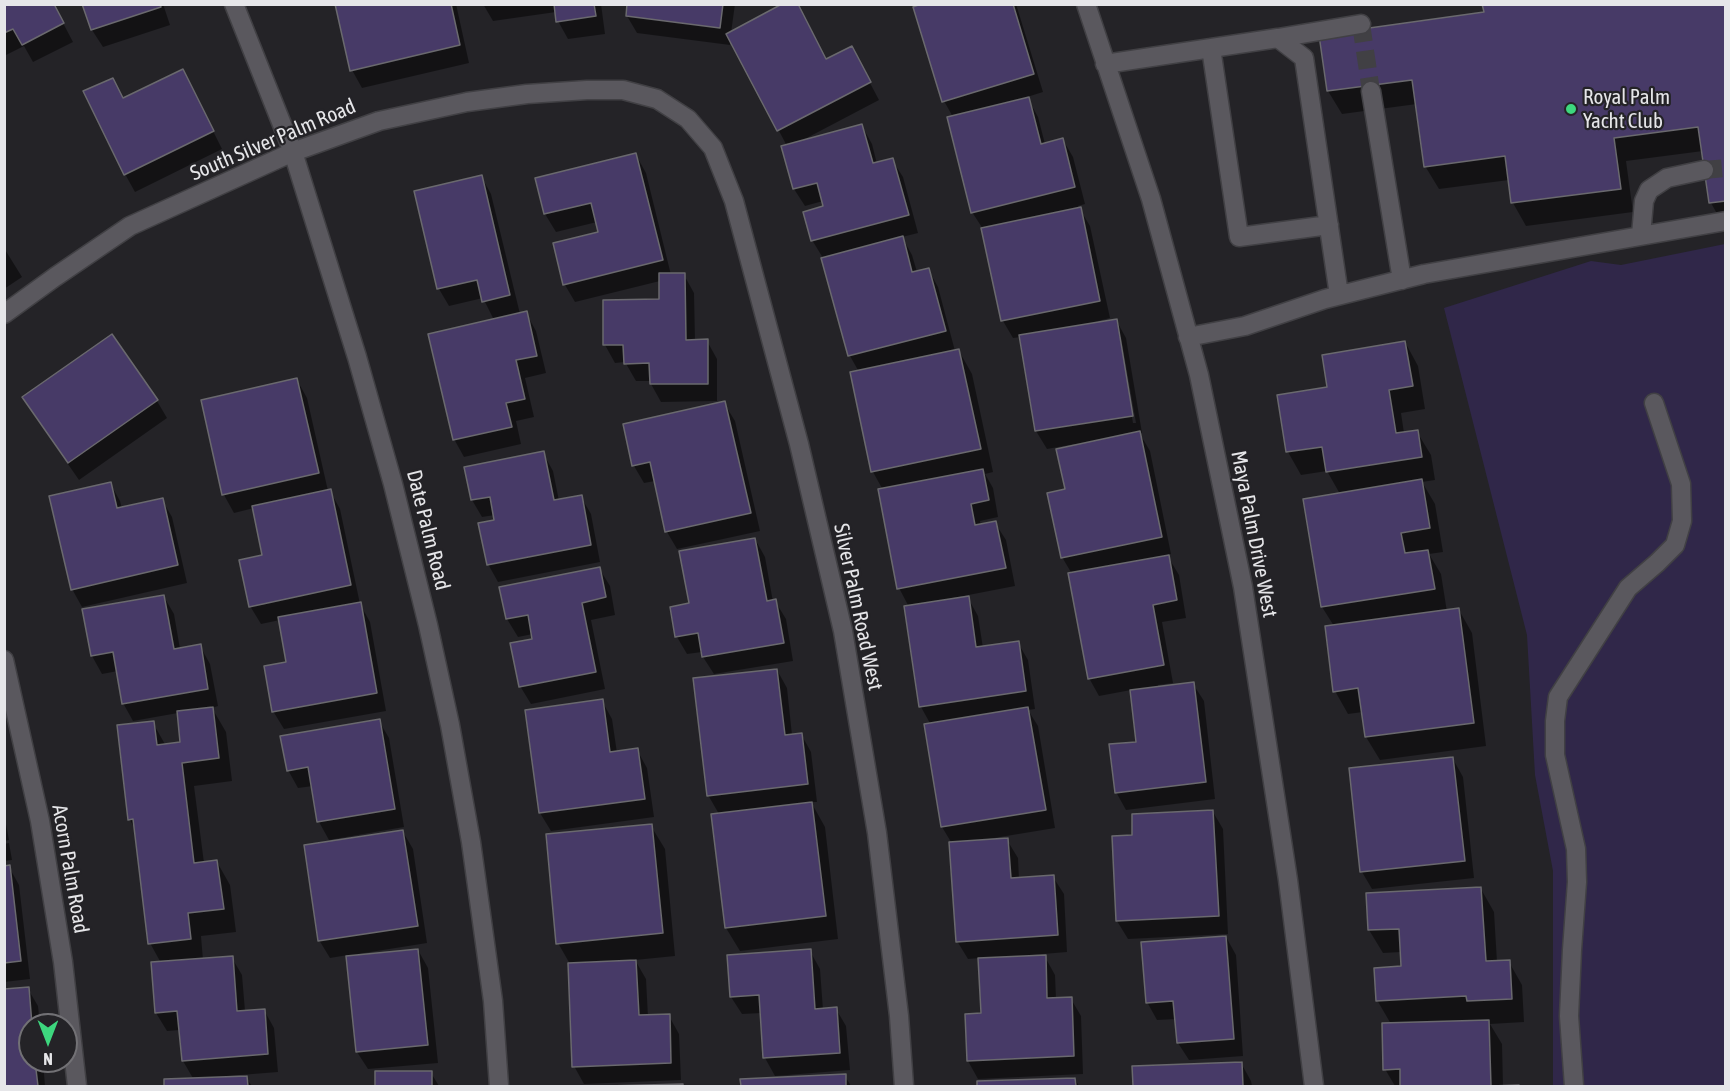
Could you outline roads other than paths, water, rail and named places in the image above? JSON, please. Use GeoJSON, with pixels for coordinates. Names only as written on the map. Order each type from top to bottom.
{"type":"FeatureCollection","features":[{"type":"Feature","properties":{"kind":"street","name":"Date Palm Road"},"geometry":{"type":"LineString","coordinates":[[234,4],[292,152],[357,357],[393,484],[428,625],[450,725],[471,842],[493,1001],[499,1086]]}},
{"type":"Feature","properties":{"kind":"street","name":"Maya Palm Drive West"},"geometry":{"type":"LineString","coordinates":[[1086,4],[1151,199],[1199,375],[1243,587],[1288,880],[1314,1086]]}},
{"type":"Feature","properties":{"kind":"street"},"geometry":{"type":"LineString","coordinates":[[1105,64],[1361,24]]}},
{"type":"Feature","properties":{"kind":"street"},"geometry":{"type":"LineString","coordinates":[[1278,38],[1304,58],[1340,295]]}},
{"type":"Feature","properties":{"kind":"street"},"geometry":{"type":"LineString","coordinates":[[1211,48],[1239,237],[1329,225]]}},
{"type":"Feature","properties":{"kind":"street","name":"South Silver Palm Road"},"geometry":{"type":"LineString","coordinates":[[4,314],[130,226],[292,152],[379,121],[467,102],[527,94],[623,90],[657,99],[688,119],[713,148]]}},
{"type":"Feature","properties":{"kind":"street"},"geometry":{"type":"LineString","coordinates":[[1371,91],[1402,280]]}},
{"type":"Feature","properties":{"kind":"street","name":"Silver Palm Road West"},"geometry":{"type":"LineString","coordinates":[[713,148],[734,201],[793,421],[843,631],[878,833],[899,1016],[904,1086]]}},
{"type":"Feature","properties":{"kind":"street"},"geometry":{"type":"LineString","coordinates":[[1641,235],[1644,201],[1649,190],[1667,178],[1704,170]]}},
{"type":"Feature","properties":{"kind":"street"},"geometry":{"type":"LineString","coordinates":[[1188,337],[1245,327],[1340,295],[1424,274],[1725,221]]}},
{"type":"Feature","properties":{"kind":"street"},"geometry":{"type":"LineString","coordinates":[[1575,1086],[1569,1016],[1577,882],[1576,849],[1555,755],[1555,721],[1558,698],[1628,588],[1675,545],[1680,529],[1682,521],[1681,484],[1654,403]]}},
{"type":"Feature","properties":{"kind":"street","name":"Acorn Palm Road"},"geometry":{"type":"LineString","coordinates":[[4,660],[40,821],[63,962],[77,1086]]}},
{"type":"Feature","properties":{"kind":"tunnel"},"geometry":{"type":"LineString","coordinates":[[1361,24],[1371,91]]}},
{"type":"Feature","properties":{"kind":"tunnel"},"geometry":{"type":"LineString","coordinates":[[1704,170],[1726,168]]}},
{"type":"Feature","properties":{"kind":"place","name":"Royal Palm Yacht Club"},"geometry":{"type":"Point","coordinates":[1571,109]}}]}
